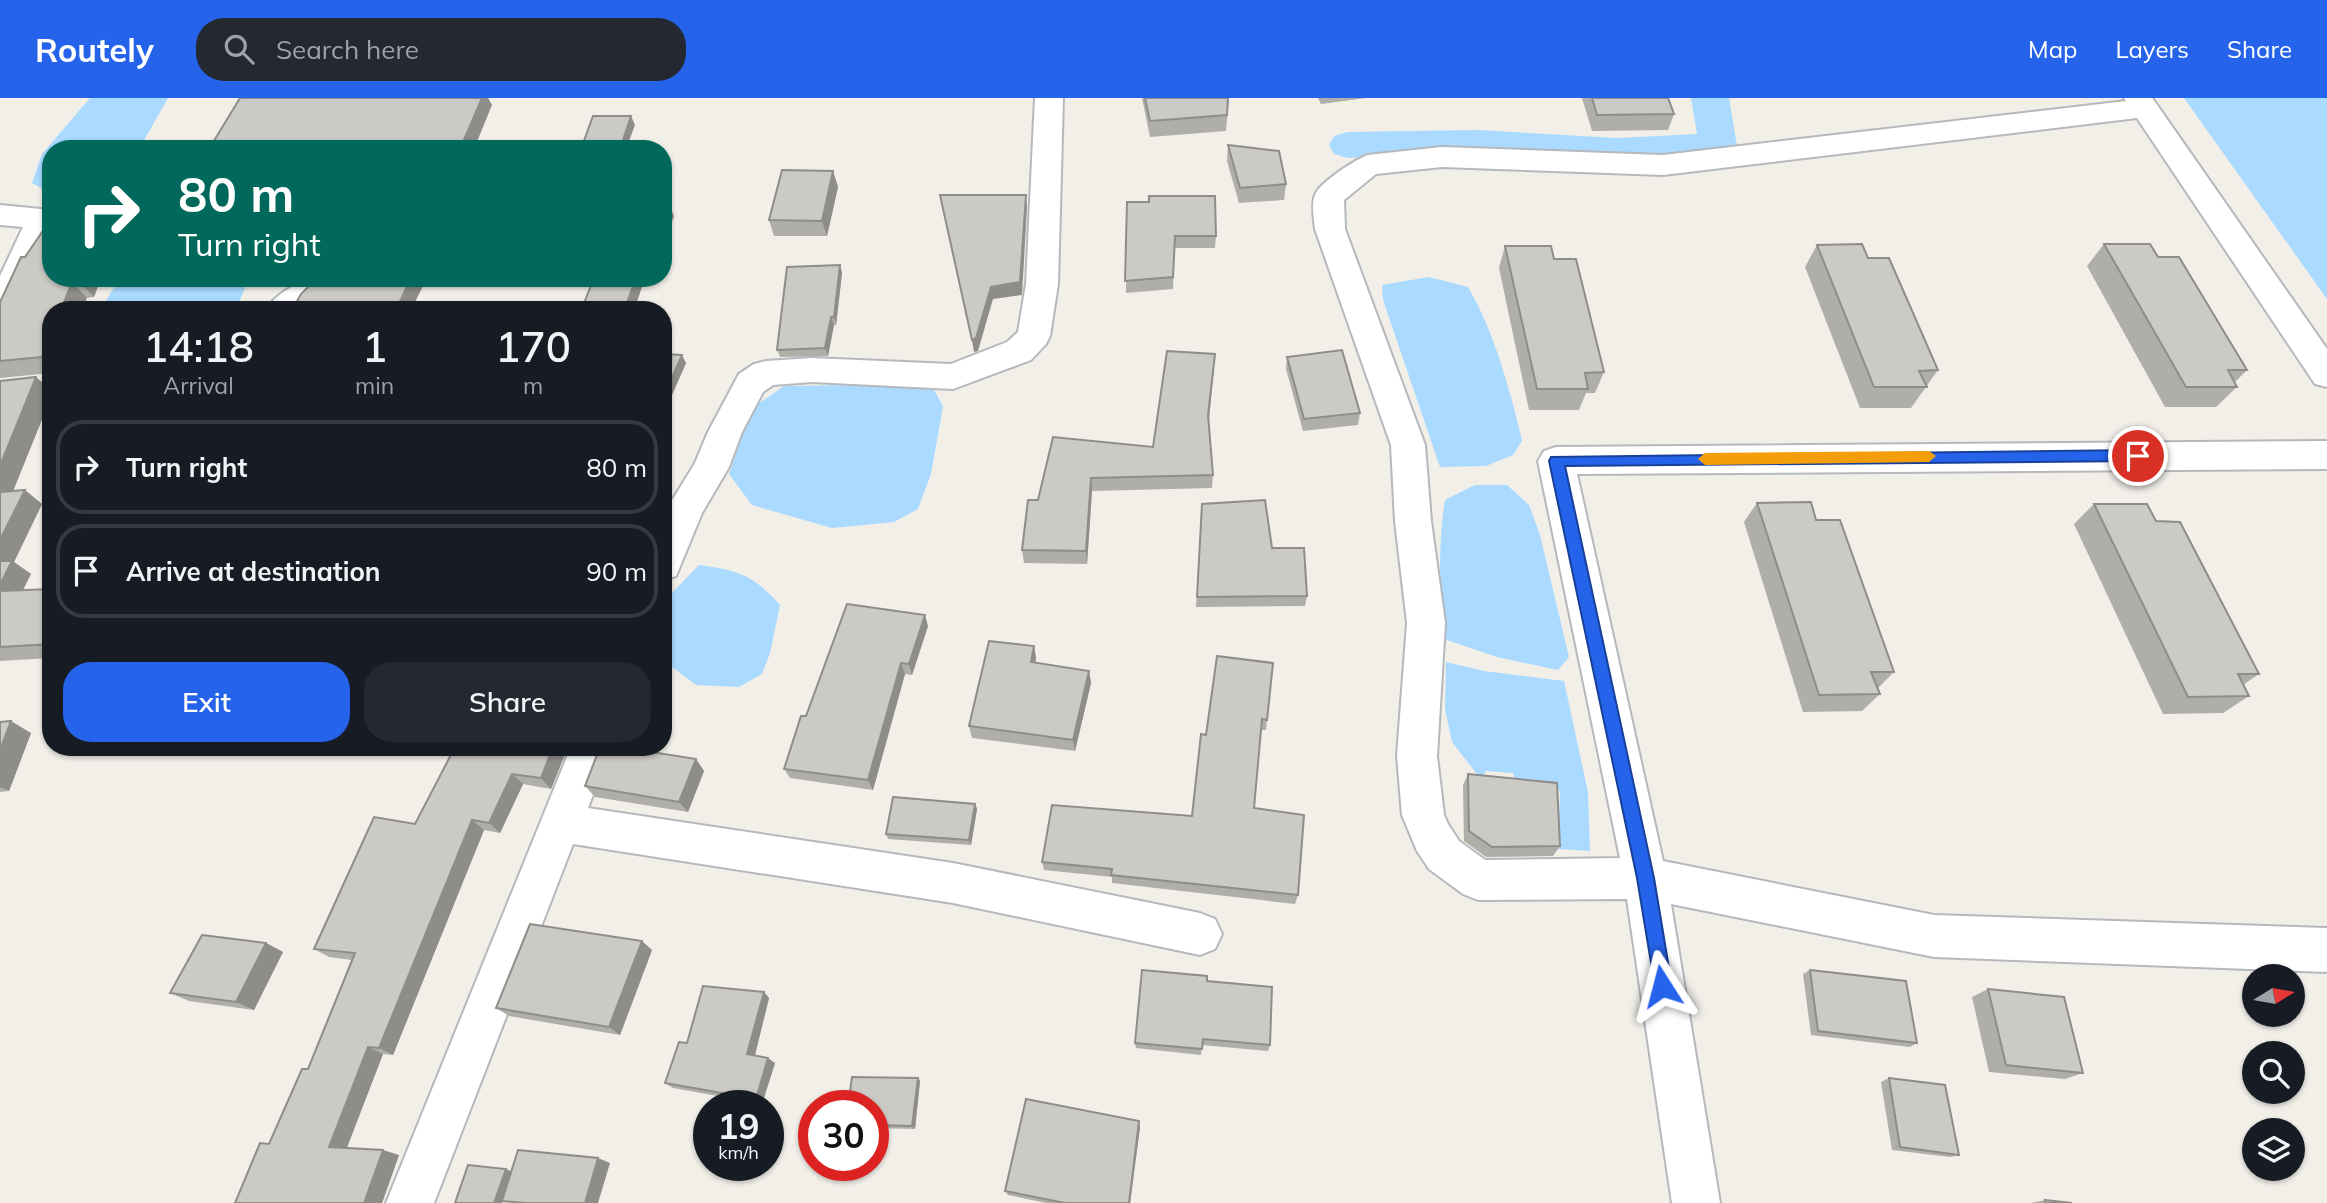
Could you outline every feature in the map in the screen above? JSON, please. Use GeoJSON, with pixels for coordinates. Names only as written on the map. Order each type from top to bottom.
{"type":"FeatureCollection","features":[{"type":"Feature","properties":{"kind":"street"},"geometry":{"type":"LineString","coordinates":[[674,517],[711,467],[725,432],[751,383],[766,373],[812,370],[953,377],[1019,351],[1034,335],[1042,284],[1049,98]]}},
{"type":"Feature","properties":{"kind":"street"},"geometry":{"type":"LineString","coordinates":[[2327,374],[2142,103],[1663,165],[1442,158],[1368,165],[1329,197],[1330,229],[1408,445],[1413,521],[1426,623],[1417,756],[1423,815],[1444,855],[1478,880],[1645,878],[1934,936],[2327,950]]}},
{"type":"Feature","properties":{"kind":"street"},"geometry":{"type":"LineString","coordinates":[[0,215],[42,218]]}},
{"type":"Feature","properties":{"kind":"street"},"geometry":{"type":"LineString","coordinates":[[0,309],[42,220]]}},
{"type":"Feature","properties":{"kind":"street"},"geometry":{"type":"LineString","coordinates":[[1696,1203],[1645,878],[1556,461],[2327,455]]}},
{"type":"Feature","properties":{"kind":"street"},"geometry":{"type":"LineString","coordinates":[[410,1203],[587,756]]}},
{"type":"Feature","properties":{"kind":"street"},"geometry":{"type":"LineString","coordinates":[[561,823],[953,883],[1200,934]]}},
{"type":"Feature","properties":{"kind":"water"},"geometry":{"type":"Polygon","coordinates":[[[90,98],[168,98],[144,140],[54,140],[90,98]]]}},
{"type":"Feature","properties":{"kind":"water"},"geometry":{"type":"Polygon","coordinates":[[[2184,98],[2327,98],[2327,299],[2184,98]]]}},
{"type":"Feature","properties":{"kind":"water"},"geometry":{"type":"Polygon","coordinates":[[[42,154],[42,189],[32,183],[42,154]]]}},
{"type":"Feature","properties":{"kind":"water"},"geometry":{"type":"Polygon","coordinates":[[[1429,277],[1468,287],[1486,322],[1506,381],[1522,441],[1513,455],[1486,466],[1440,467],[1383,300],[1382,285],[1429,277]]]}},
{"type":"Feature","properties":{"kind":"water"},"geometry":{"type":"Polygon","coordinates":[[[114,287],[245,287],[240,301],[106,301],[114,287]]]}},
{"type":"Feature","properties":{"kind":"water"},"geometry":{"type":"Polygon","coordinates":[[[857,385],[934,390],[943,406],[931,474],[918,509],[894,522],[832,528],[752,505],[729,474],[752,408],[784,386],[857,385]]]}},
{"type":"Feature","properties":{"kind":"water"},"geometry":{"type":"Polygon","coordinates":[[[1475,485],[1507,485],[1529,505],[1540,535],[1569,657],[1558,670],[1497,657],[1438,637],[1441,534],[1445,500],[1475,485]]]}},
{"type":"Feature","properties":{"kind":"water"},"geometry":{"type":"Polygon","coordinates":[[[699,565],[735,572],[761,587],[780,605],[770,653],[762,674],[739,687],[696,685],[672,667],[672,593],[699,565]]]}},
{"type":"Feature","properties":{"kind":"water"},"geometry":{"type":"Polygon","coordinates":[[[1446,662],[1484,671],[1564,681],[1588,792],[1590,851],[1558,849],[1560,792],[1554,785],[1515,781],[1513,773],[1485,771],[1484,783],[1452,742],[1445,709],[1446,662]]]}},
{"type":"Feature","properties":{"kind":"building"},"geometry":{"type":"Polygon","coordinates":[[[240,98],[482,98],[464,140],[214,140],[240,98]]]}},
{"type":"Feature","properties":{"kind":"building"},"geometry":{"type":"Polygon","coordinates":[[[1145,98],[1228,98],[1227,115],[1150,121],[1145,98]]]}},
{"type":"Feature","properties":{"kind":"building"},"geometry":{"type":"Polygon","coordinates":[[[1592,98],[1668,98],[1674,114],[1597,115],[1592,98]]]}},
{"type":"Feature","properties":{"kind":"building"},"geometry":{"type":"Polygon","coordinates":[[[593,116],[631,116],[623,140],[584,140],[593,116]]]}},
{"type":"Feature","properties":{"kind":"building"},"geometry":{"type":"Polygon","coordinates":[[[1228,145],[1279,151],[1286,184],[1240,188],[1228,145]]]}},
{"type":"Feature","properties":{"kind":"building"},"geometry":{"type":"Polygon","coordinates":[[[782,170],[833,171],[822,221],[769,220],[782,170]]]}},
{"type":"Feature","properties":{"kind":"building"},"geometry":{"type":"Polygon","coordinates":[[[940,195],[1026,195],[1020,282],[991,287],[976,338],[972,340],[940,195]]]}},
{"type":"Feature","properties":{"kind":"building"},"geometry":{"type":"Polygon","coordinates":[[[1149,196],[1215,196],[1216,236],[1175,236],[1173,277],[1125,281],[1127,202],[1149,202],[1149,196]]]}},
{"type":"Feature","properties":{"kind":"building"},"geometry":{"type":"Polygon","coordinates":[[[42,232],[42,287],[70,287],[65,301],[42,301],[42,357],[0,361],[0,302],[21,257],[25,257],[42,232]]]}},
{"type":"Feature","properties":{"kind":"building"},"geometry":{"type":"Polygon","coordinates":[[[1862,244],[1868,258],[1889,258],[1938,370],[1919,371],[1927,387],[1874,387],[1817,245],[1862,244]]]}},
{"type":"Feature","properties":{"kind":"building"},"geometry":{"type":"Polygon","coordinates":[[[2104,244],[2150,244],[2158,257],[2179,257],[2247,370],[2228,370],[2237,387],[2186,387],[2104,244]]]}},
{"type":"Feature","properties":{"kind":"building"},"geometry":{"type":"Polygon","coordinates":[[[1505,246],[1551,246],[1554,259],[1576,259],[1604,372],[1585,373],[1588,389],[1537,389],[1505,246]]]}},
{"type":"Feature","properties":{"kind":"building"},"geometry":{"type":"Polygon","coordinates":[[[840,265],[834,317],[831,317],[825,348],[777,350],[787,267],[840,265]]]}},
{"type":"Feature","properties":{"kind":"building"},"geometry":{"type":"Polygon","coordinates":[[[308,287],[407,287],[400,301],[297,301],[308,287]]]}},
{"type":"Feature","properties":{"kind":"building"},"geometry":{"type":"Polygon","coordinates":[[[590,287],[633,287],[627,301],[585,301],[590,287]]]}},
{"type":"Feature","properties":{"kind":"building"},"geometry":{"type":"Polygon","coordinates":[[[1342,350],[1360,413],[1304,419],[1287,357],[1342,350]]]}},
{"type":"Feature","properties":{"kind":"building"},"geometry":{"type":"Polygon","coordinates":[[[1167,351],[1215,354],[1208,415],[1213,475],[1091,478],[1086,551],[1022,550],[1028,500],[1038,500],[1053,437],[1153,447],[1167,351]]]}},
{"type":"Feature","properties":{"kind":"building"},"geometry":{"type":"Polygon","coordinates":[[[672,354],[682,355],[672,378],[672,354]]]}},
{"type":"Feature","properties":{"kind":"building"},"geometry":{"type":"Polygon","coordinates":[[[36,377],[0,466],[0,381],[36,377]]]}},
{"type":"Feature","properties":{"kind":"building"},"geometry":{"type":"Polygon","coordinates":[[[25,490],[0,540],[0,492],[25,490]]]}},
{"type":"Feature","properties":{"kind":"building"},"geometry":{"type":"Polygon","coordinates":[[[1265,500],[1272,548],[1304,548],[1307,596],[1197,597],[1202,504],[1265,500]]]}},
{"type":"Feature","properties":{"kind":"building"},"geometry":{"type":"Polygon","coordinates":[[[1811,502],[1816,520],[1840,520],[1894,672],[1871,672],[1880,694],[1819,695],[1757,503],[1811,502]]]}},
{"type":"Feature","properties":{"kind":"building"},"geometry":{"type":"Polygon","coordinates":[[[2094,504],[2147,504],[2156,521],[2180,522],[2259,674],[2238,674],[2249,696],[2188,697],[2094,504]]]}},
{"type":"Feature","properties":{"kind":"building"},"geometry":{"type":"Polygon","coordinates":[[[0,561],[12,561],[0,585],[0,561]]]}},
{"type":"Feature","properties":{"kind":"building"},"geometry":{"type":"Polygon","coordinates":[[[42,589],[42,645],[0,647],[0,591],[42,589]]]}},
{"type":"Feature","properties":{"kind":"building"},"geometry":{"type":"Polygon","coordinates":[[[847,604],[925,615],[909,664],[901,663],[868,780],[784,769],[801,716],[806,716],[847,604]]]}},
{"type":"Feature","properties":{"kind":"building"},"geometry":{"type":"Polygon","coordinates":[[[989,641],[1034,646],[1031,662],[1089,671],[1073,740],[969,726],[989,641]]]}},
{"type":"Feature","properties":{"kind":"building"},"geometry":{"type":"Polygon","coordinates":[[[1217,656],[1273,663],[1267,720],[1262,719],[1254,808],[1304,815],[1298,895],[1111,875],[1112,869],[1042,862],[1052,805],[1192,816],[1201,734],[1206,735],[1217,656]]]}},
{"type":"Feature","properties":{"kind":"building"},"geometry":{"type":"Polygon","coordinates":[[[11,721],[0,750],[0,722],[11,721]]]}},
{"type":"Feature","properties":{"kind":"building"},"geometry":{"type":"Polygon","coordinates":[[[672,755],[696,759],[679,802],[585,786],[597,756],[672,755]]]}},
{"type":"Feature","properties":{"kind":"building"},"geometry":{"type":"Polygon","coordinates":[[[450,756],[550,756],[541,778],[512,774],[489,823],[472,820],[379,1048],[368,1047],[329,1147],[383,1150],[364,1203],[235,1203],[260,1143],[269,1144],[302,1069],[308,1069],[355,953],[314,949],[374,817],[415,824],[450,756]]]}},
{"type":"Feature","properties":{"kind":"building"},"geometry":{"type":"Polygon","coordinates":[[[1468,774],[1557,783],[1560,846],[1492,847],[1469,831],[1468,774]]]}},
{"type":"Feature","properties":{"kind":"building"},"geometry":{"type":"Polygon","coordinates":[[[893,797],[975,804],[969,840],[886,834],[893,797]]]}},
{"type":"Feature","properties":{"kind":"building"},"geometry":{"type":"Polygon","coordinates":[[[530,924],[642,941],[609,1027],[496,1008],[530,924]]]}},
{"type":"Feature","properties":{"kind":"building"},"geometry":{"type":"Polygon","coordinates":[[[202,935],[266,943],[236,1002],[170,993],[202,935]]]}},
{"type":"Feature","properties":{"kind":"building"},"geometry":{"type":"Polygon","coordinates":[[[1142,970],[1207,976],[1207,981],[1272,987],[1270,1045],[1203,1039],[1202,1049],[1135,1043],[1142,970]]]}},
{"type":"Feature","properties":{"kind":"building"},"geometry":{"type":"Polygon","coordinates":[[[1810,970],[1906,981],[1917,1043],[1818,1031],[1810,970]]]}},
{"type":"Feature","properties":{"kind":"building"},"geometry":{"type":"Polygon","coordinates":[[[703,986],[764,992],[747,1054],[768,1058],[759,1090],[705,1090],[665,1083],[679,1042],[687,1043],[703,986]]]}},
{"type":"Feature","properties":{"kind":"building"},"geometry":{"type":"Polygon","coordinates":[[[1988,989],[2064,997],[2083,1073],[2006,1065],[1988,989]]]}},
{"type":"Feature","properties":{"kind":"building"},"geometry":{"type":"Polygon","coordinates":[[[852,1077],[918,1078],[912,1126],[889,1125],[889,1090],[850,1090],[852,1077]]]}},
{"type":"Feature","properties":{"kind":"building"},"geometry":{"type":"Polygon","coordinates":[[[1889,1078],[1945,1085],[1959,1155],[1900,1147],[1889,1078]]]}},
{"type":"Feature","properties":{"kind":"building"},"geometry":{"type":"Polygon","coordinates":[[[1026,1099],[1139,1121],[1129,1203],[1065,1203],[1005,1191],[1026,1099]]]}},
{"type":"Feature","properties":{"kind":"building"},"geometry":{"type":"Polygon","coordinates":[[[518,1150],[598,1158],[585,1203],[502,1201],[518,1150]]]}},
{"type":"Feature","properties":{"kind":"building"},"geometry":{"type":"Polygon","coordinates":[[[468,1165],[506,1169],[494,1203],[455,1203],[468,1165]]]}},
{"type":"Feature","properties":{"kind":"building"},"geometry":{"type":"Polygon","coordinates":[[[2045,1200],[2072,1203],[2046,1203],[2045,1200]]]}},
{"type":"Feature","properties":{"kind":"waterway"},"geometry":{"type":"LineString","coordinates":[[1348,145],[1478,142],[1617,151],[1718,146],[1710,98]]}},
{"type":"Feature","properties":{"kind":"slow traffic"},"geometry":{"type":"LineString","coordinates":[[1705,459],[1929,456]]}},
{"type":"Feature","properties":{"kind":"route"},"geometry":{"type":"LineString","coordinates":[[1662,986],[1645,878],[1556,461],[2138,456]]}}]}
